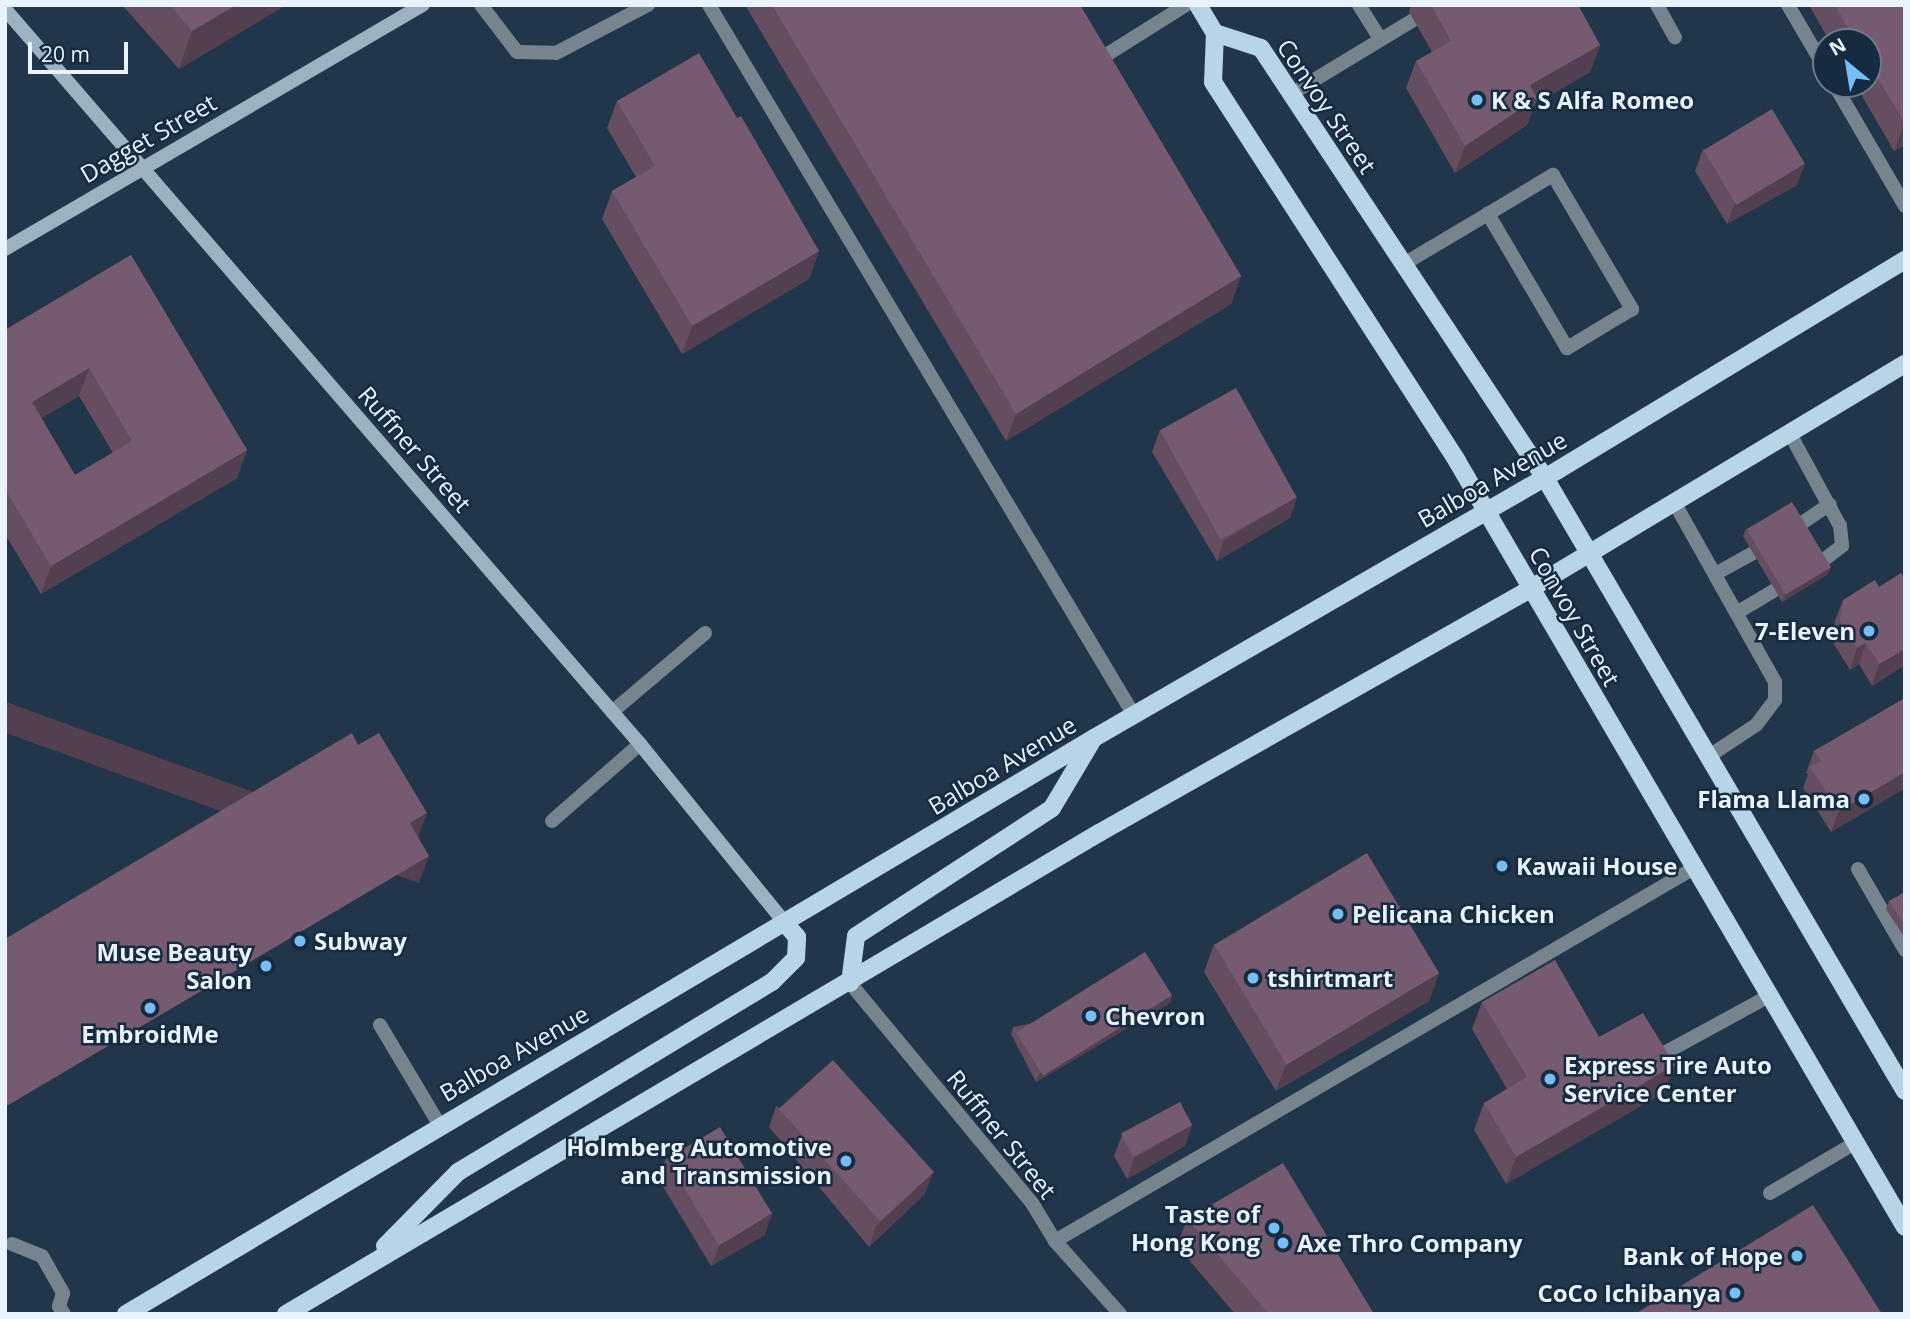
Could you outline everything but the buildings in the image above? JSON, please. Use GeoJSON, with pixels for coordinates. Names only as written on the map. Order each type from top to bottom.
{"type":"FeatureCollection","features":[{"type":"Feature","properties":{"kind":"main road"},"geometry":{"type":"LineString","coordinates":[[1198,5],[1215,33]]}},
{"type":"Feature","properties":{"kind":"main road","name":"Convoy Street"},"geometry":{"type":"LineString","coordinates":[[1903,1082],[1545,478],[1261,48],[1215,33],[1213,82],[1487,512],[1905,1227]]}},
{"type":"Feature","properties":{"kind":"main road","name":"Balboa Avenue"},"geometry":{"type":"LineString","coordinates":[[126,1314],[439,1125],[1094,738],[1545,478],[1905,260]]}},
{"type":"Feature","properties":{"kind":"main road"},"geometry":{"type":"LineString","coordinates":[[286,1314],[367,1263],[850,983],[1099,833],[1530,589],[1905,364]]}},
{"type":"Feature","properties":{"kind":"main road"},"geometry":{"type":"LineString","coordinates":[[850,983],[856,936],[1052,808],[1094,738]]}},
{"type":"Feature","properties":{"kind":"main road"},"geometry":{"type":"LineString","coordinates":[[367,1263],[458,1172],[772,982],[796,958],[797,937],[785,923]]}},
{"type":"Feature","properties":{"kind":"street","name":"Dagget Street"},"geometry":{"type":"LineString","coordinates":[[5,248],[423,5]]}},
{"type":"Feature","properties":{"kind":"street"},"geometry":{"type":"LineString","coordinates":[[481,5],[517,52],[556,53],[648,5]]}},
{"type":"Feature","properties":{"kind":"street"},"geometry":{"type":"LineString","coordinates":[[709,5],[1134,715]]}},
{"type":"Feature","properties":{"kind":"street"},"geometry":{"type":"LineString","coordinates":[[1090,65],[1186,5]]}},
{"type":"Feature","properties":{"kind":"street"},"geometry":{"type":"LineString","coordinates":[[1359,5],[1380,39]]}},
{"type":"Feature","properties":{"kind":"street"},"geometry":{"type":"LineString","coordinates":[[1657,5],[1675,37]]}},
{"type":"Feature","properties":{"kind":"street"},"geometry":{"type":"LineString","coordinates":[[1788,5],[1812,46]]}},
{"type":"Feature","properties":{"kind":"street","name":"Ruffner Street"},"geometry":{"type":"LineString","coordinates":[[5,9],[612,712],[785,923]]}},
{"type":"Feature","properties":{"kind":"street"},"geometry":{"type":"LineString","coordinates":[[1292,94],[1413,19]]}},
{"type":"Feature","properties":{"kind":"street"},"geometry":{"type":"LineString","coordinates":[[1842,98],[1905,206]]}},
{"type":"Feature","properties":{"kind":"street"},"geometry":{"type":"LineString","coordinates":[[1404,264],[1553,175],[1632,309],[1567,348],[1488,214]]}},
{"type":"Feature","properties":{"kind":"street"},"geometry":{"type":"LineString","coordinates":[[1789,432],[1830,504],[1842,546],[1821,562]]}},
{"type":"Feature","properties":{"kind":"street"},"geometry":{"type":"LineString","coordinates":[[1674,502],[1717,573],[1775,682],[1774,699],[1756,725],[1709,756]]}},
{"type":"Feature","properties":{"kind":"street"},"geometry":{"type":"LineString","coordinates":[[1799,525],[1830,504]]}},
{"type":"Feature","properties":{"kind":"street"},"geometry":{"type":"LineString","coordinates":[[1717,573],[1753,553]]}},
{"type":"Feature","properties":{"kind":"street"},"geometry":{"type":"LineString","coordinates":[[1738,612],[1775,590]]}},
{"type":"Feature","properties":{"kind":"street"},"geometry":{"type":"LineString","coordinates":[[612,712],[705,633]]}},
{"type":"Feature","properties":{"kind":"street"},"geometry":{"type":"LineString","coordinates":[[552,821],[639,744]]}},
{"type":"Feature","properties":{"kind":"street"},"geometry":{"type":"LineString","coordinates":[[1055,1241],[1694,868]]}},
{"type":"Feature","properties":{"kind":"street"},"geometry":{"type":"LineString","coordinates":[[1858,869],[1905,950]]}},
{"type":"Feature","properties":{"kind":"street","name":"Ruffner Street"},"geometry":{"type":"LineString","coordinates":[[850,983],[1032,1203],[1055,1241],[1120,1314]]}},
{"type":"Feature","properties":{"kind":"street"},"geometry":{"type":"LineString","coordinates":[[1659,1056],[1769,996]]}},
{"type":"Feature","properties":{"kind":"street"},"geometry":{"type":"LineString","coordinates":[[380,1025],[439,1125]]}},
{"type":"Feature","properties":{"kind":"street"},"geometry":{"type":"LineString","coordinates":[[1770,1193],[1855,1143]]}},
{"type":"Feature","properties":{"kind":"street"},"geometry":{"type":"LineString","coordinates":[[12,1244],[42,1256],[63,1293],[59,1306],[64,1314]]}},
{"type":"Feature","properties":{"kind":"place","name":"K & S Alfa Romeo"},"geometry":{"type":"Point","coordinates":[1477,100]}},
{"type":"Feature","properties":{"kind":"place","name":"7-Eleven"},"geometry":{"type":"Point","coordinates":[1869,631]}},
{"type":"Feature","properties":{"kind":"place","name":"Flama Llama"},"geometry":{"type":"Point","coordinates":[1864,799]}},
{"type":"Feature","properties":{"kind":"place","name":"Kawaii House"},"geometry":{"type":"Point","coordinates":[1502,866]}},
{"type":"Feature","properties":{"kind":"place","name":"Pelicana Chicken"},"geometry":{"type":"Point","coordinates":[1338,914]}},
{"type":"Feature","properties":{"kind":"place","name":"Subway"},"geometry":{"type":"Point","coordinates":[300,941]}},
{"type":"Feature","properties":{"kind":"place","name":"Muse Beauty Salon"},"geometry":{"type":"Point","coordinates":[266,966]}},
{"type":"Feature","properties":{"kind":"place","name":"tshirtmart"},"geometry":{"type":"Point","coordinates":[1253,978]}},
{"type":"Feature","properties":{"kind":"place","name":"EmbroidMe"},"geometry":{"type":"Point","coordinates":[150,1008]}},
{"type":"Feature","properties":{"kind":"place","name":"Chevron"},"geometry":{"type":"Point","coordinates":[1091,1016]}},
{"type":"Feature","properties":{"kind":"place","name":"Express Tire Auto Service Center"},"geometry":{"type":"Point","coordinates":[1550,1079]}},
{"type":"Feature","properties":{"kind":"place","name":"Holmberg Automotive and Transmission"},"geometry":{"type":"Point","coordinates":[846,1161]}},
{"type":"Feature","properties":{"kind":"place","name":"Taste of Hong Kong"},"geometry":{"type":"Point","coordinates":[1274,1228]}},
{"type":"Feature","properties":{"kind":"place","name":"Axe Thro Company"},"geometry":{"type":"Point","coordinates":[1283,1243]}},
{"type":"Feature","properties":{"kind":"place","name":"Bank of Hope"},"geometry":{"type":"Point","coordinates":[1797,1256]}},
{"type":"Feature","properties":{"kind":"place","name":"CoCo Ichibanya"},"geometry":{"type":"Point","coordinates":[1735,1293]}}]}
